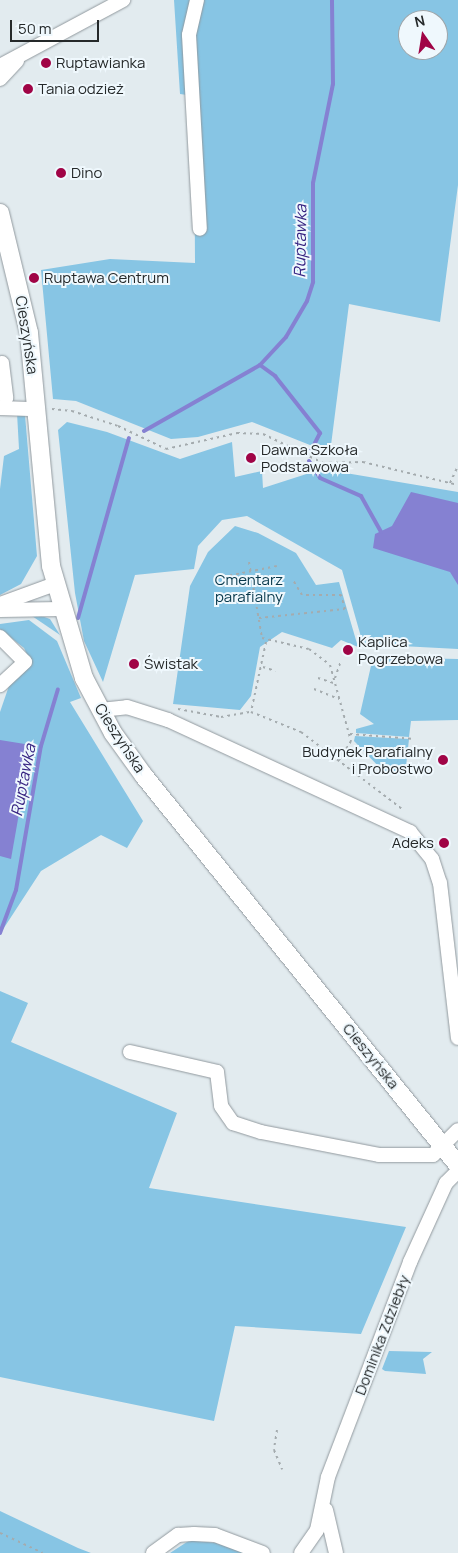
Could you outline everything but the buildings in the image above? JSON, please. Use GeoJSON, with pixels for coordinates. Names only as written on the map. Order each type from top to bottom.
{"type":"FeatureCollection","features":[{"type":"Feature","properties":{"kind":"main road","name":"Cieszyńska"},"geometry":{"type":"LineString","coordinates":[[0,213],[5,254],[26,311],[29,408],[54,584],[78,664],[100,710],[144,776],[458,1165]]}},
{"type":"Feature","properties":{"kind":"street"},"geometry":{"type":"LineString","coordinates":[[0,66],[20,59],[124,0]]}},
{"type":"Feature","properties":{"kind":"street"},"geometry":{"type":"LineString","coordinates":[[197,0],[189,35],[200,229]]}},
{"type":"Feature","properties":{"kind":"street"},"geometry":{"type":"LineString","coordinates":[[0,79],[20,59]]}},
{"type":"Feature","properties":{"kind":"street"},"geometry":{"type":"LineString","coordinates":[[2,363],[2,401],[29,408]]}},
{"type":"Feature","properties":{"kind":"street"},"geometry":{"type":"LineString","coordinates":[[0,604],[54,584]]}},
{"type":"Feature","properties":{"kind":"street"},"geometry":{"type":"LineString","coordinates":[[0,610],[61,610]]}},
{"type":"Feature","properties":{"kind":"street"},"geometry":{"type":"LineString","coordinates":[[0,637],[25,662],[0,685]]}},
{"type":"Feature","properties":{"kind":"street"},"geometry":{"type":"LineString","coordinates":[[100,710],[127,707],[168,720],[410,832],[432,859],[440,883],[453,959],[458,1038]]}},
{"type":"Feature","properties":{"kind":"street"},"geometry":{"type":"LineString","coordinates":[[130,1052],[217,1072],[221,1106],[233,1124],[261,1132],[380,1155],[433,1155],[458,1130]]}},
{"type":"Feature","properties":{"kind":"street","name":"Dominika Zdziebły"},"geometry":{"type":"LineString","coordinates":[[301,1553],[317,1530],[325,1506],[328,1477],[407,1271],[446,1183],[458,1171]]}},
{"type":"Feature","properties":{"kind":"street","name":"Dominika Zdziebły"},"geometry":{"type":"LineString","coordinates":[[325,1506],[336,1553]]}},
{"type":"Feature","properties":{"kind":"street"},"geometry":{"type":"LineString","coordinates":[[153,1553],[178,1536],[194,1534],[215,1535],[263,1553]]}},
{"type":"Feature","properties":{"kind":"path"},"geometry":{"type":"LineString","coordinates":[[29,408],[72,411],[166,449],[237,433],[263,434],[323,463],[363,462],[458,485]]}},
{"type":"Feature","properties":{"kind":"path"},"geometry":{"type":"LineString","coordinates":[[450,483],[458,466]]}},
{"type":"Feature","properties":{"kind":"path"},"geometry":{"type":"LineString","coordinates":[[249,562],[259,618],[266,642],[263,667],[251,712]]}},
{"type":"Feature","properties":{"kind":"path"},"geometry":{"type":"LineString","coordinates":[[217,578],[251,573],[277,566]]}},
{"type":"Feature","properties":{"kind":"path"},"geometry":{"type":"LineString","coordinates":[[259,618],[345,609],[341,595],[302,595],[293,580]]}},
{"type":"Feature","properties":{"kind":"path"},"geometry":{"type":"LineString","coordinates":[[266,642],[318,654],[330,665],[351,741],[339,760]]}},
{"type":"Feature","properties":{"kind":"path"},"geometry":{"type":"LineString","coordinates":[[334,679],[341,661]]}},
{"type":"Feature","properties":{"kind":"path"},"geometry":{"type":"LineString","coordinates":[[263,667],[275,671]]}},
{"type":"Feature","properties":{"kind":"path"},"geometry":{"type":"LineString","coordinates":[[318,678],[336,684]]}},
{"type":"Feature","properties":{"kind":"path"},"geometry":{"type":"LineString","coordinates":[[314,689],[339,699]]}},
{"type":"Feature","properties":{"kind":"path"},"geometry":{"type":"LineString","coordinates":[[168,720],[180,707],[221,717],[251,712],[301,732],[402,809]]}},
{"type":"Feature","properties":{"kind":"path"},"geometry":{"type":"LineString","coordinates":[[349,734],[415,739]]}},
{"type":"Feature","properties":{"kind":"path"},"geometry":{"type":"LineString","coordinates":[[277,1430],[274,1450],[282,1470]]}},
{"type":"Feature","properties":{"kind":"path"},"geometry":{"type":"LineString","coordinates":[[0,1534],[42,1553]]}},
{"type":"Feature","properties":{"kind":"green space"},"geometry":{"type":"Polygon","coordinates":[[[174,0],[458,0],[458,185],[440,322],[349,304],[330,453],[252,422],[198,437],[171,439],[76,401],[53,399],[41,270],[110,259],[195,263],[194,96],[180,94],[174,0]]]}},
{"type":"Feature","properties":{"kind":"green space"},"geometry":{"type":"Polygon","coordinates":[[[17,413],[25,415],[37,556],[21,584],[0,595],[0,489],[4,456],[19,449],[17,413]]]}},
{"type":"Feature","properties":{"kind":"green space"},"geometry":{"type":"Polygon","coordinates":[[[67,422],[107,432],[180,459],[232,442],[235,477],[262,471],[263,488],[322,469],[458,492],[458,649],[363,644],[342,570],[247,516],[222,520],[198,546],[194,569],[135,575],[103,682],[84,641],[75,593],[58,430],[67,422]]]}},
{"type":"Feature","properties":{"kind":"green space","name":"Cmentarz parafialny"},"geometry":{"type":"Polygon","coordinates":[[[235,526],[258,533],[296,553],[316,585],[339,582],[358,647],[341,640],[332,648],[282,632],[260,647],[251,696],[240,710],[173,704],[190,586],[208,552],[235,526]]]}},
{"type":"Feature","properties":{"kind":"green space"},"geometry":{"type":"Polygon","coordinates":[[[39,615],[50,619],[60,635],[32,616],[39,615]]]}},
{"type":"Feature","properties":{"kind":"green space"},"geometry":{"type":"Polygon","coordinates":[[[29,620],[57,641],[81,698],[70,702],[143,821],[127,848],[101,835],[41,871],[0,934],[0,712],[11,680],[32,665],[24,648],[0,629],[0,624],[29,620]]]}},
{"type":"Feature","properties":{"kind":"green space"},"geometry":{"type":"Polygon","coordinates":[[[373,657],[458,659],[458,720],[411,721],[409,737],[356,733],[356,729],[374,724],[360,714],[373,657]]]}},
{"type":"Feature","properties":{"kind":"green space"},"geometry":{"type":"Polygon","coordinates":[[[355,736],[409,739],[405,776],[383,771],[354,741],[355,736]]]}},
{"type":"Feature","properties":{"kind":"green space"},"geometry":{"type":"Polygon","coordinates":[[[0,991],[28,1003],[11,1042],[177,1113],[149,1188],[406,1227],[361,1334],[235,1326],[214,1421],[0,1377],[0,991]]]}},
{"type":"Feature","properties":{"kind":"green space"},"geometry":{"type":"Polygon","coordinates":[[[389,1351],[432,1352],[423,1359],[426,1374],[385,1371],[382,1369],[389,1351]]]}},
{"type":"Feature","properties":{"kind":"green space"},"geometry":{"type":"Polygon","coordinates":[[[0,1511],[78,1548],[91,1553],[0,1553],[0,1511]]]}},
{"type":"Feature","properties":{"kind":"green space"},"geometry":{"type":"Polygon","coordinates":[[[190,1540],[216,1543],[246,1553],[170,1553],[190,1540]]]}},
{"type":"Feature","properties":{"kind":"water"},"geometry":{"type":"Polygon","coordinates":[[[411,492],[458,503],[458,585],[450,572],[373,548],[375,534],[392,526],[411,492]]]}},
{"type":"Feature","properties":{"kind":"water"},"geometry":{"type":"Polygon","coordinates":[[[0,740],[31,745],[11,859],[0,856],[0,740]]]}},
{"type":"Feature","properties":{"kind":"waterway","name":"Ruptawka"},"geometry":{"type":"LineString","coordinates":[[144,431],[260,365],[286,337],[307,301],[313,282],[313,183],[333,84],[332,0]]}},
{"type":"Feature","properties":{"kind":"waterway"},"geometry":{"type":"LineString","coordinates":[[260,365],[275,376],[320,433],[311,451]]}},
{"type":"Feature","properties":{"kind":"waterway","name":"Ruptawka"},"geometry":{"type":"LineString","coordinates":[[78,618],[129,438]]}},
{"type":"Feature","properties":{"kind":"waterway"},"geometry":{"type":"LineString","coordinates":[[309,461],[320,478],[361,496],[381,532]]}},
{"type":"Feature","properties":{"kind":"waterway","name":"Ruptawka"},"geometry":{"type":"LineString","coordinates":[[0,933],[16,890],[41,746],[58,689]]}},
{"type":"Feature","properties":{"kind":"place","name":"Ruptawianka"},"geometry":{"type":"Point","coordinates":[46,63]}},
{"type":"Feature","properties":{"kind":"place","name":"Tania odzież"},"geometry":{"type":"Point","coordinates":[28,89]}},
{"type":"Feature","properties":{"kind":"place","name":"Dino"},"geometry":{"type":"Point","coordinates":[61,173]}},
{"type":"Feature","properties":{"kind":"place","name":"Ruptawa Centrum"},"geometry":{"type":"Point","coordinates":[34,278]}},
{"type":"Feature","properties":{"kind":"place","name":"Dawna Szkoła Podstawowa"},"geometry":{"type":"Point","coordinates":[251,458]}},
{"type":"Feature","properties":{"kind":"place","name":"Kaplica Pogrzebowa"},"geometry":{"type":"Point","coordinates":[348,650]}},
{"type":"Feature","properties":{"kind":"place","name":"Świstak"},"geometry":{"type":"Point","coordinates":[134,664]}},
{"type":"Feature","properties":{"kind":"place","name":"Budynek Parafialny i Probostwo"},"geometry":{"type":"Point","coordinates":[443,760]}},
{"type":"Feature","properties":{"kind":"place","name":"Adeks"},"geometry":{"type":"Point","coordinates":[444,843]}}]}
